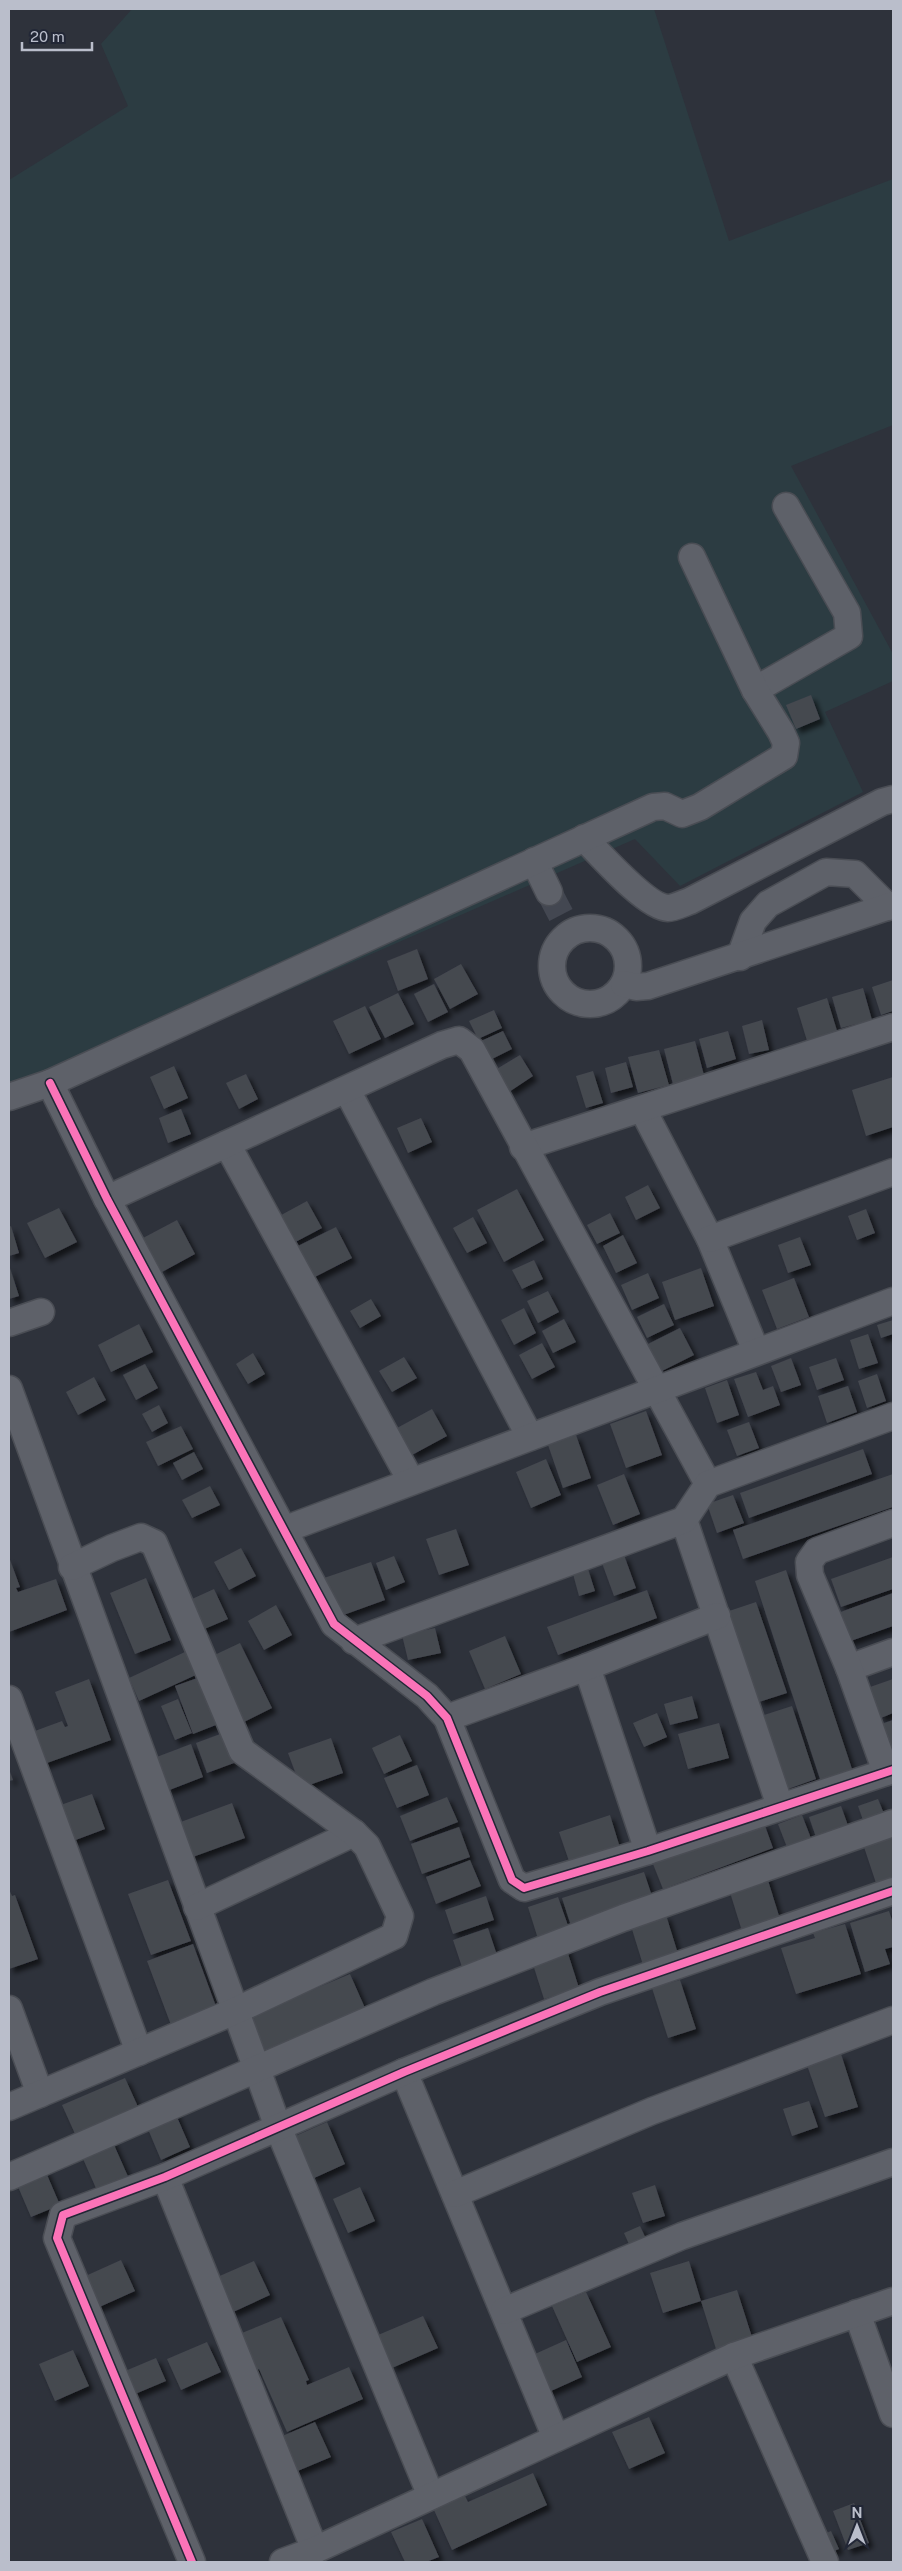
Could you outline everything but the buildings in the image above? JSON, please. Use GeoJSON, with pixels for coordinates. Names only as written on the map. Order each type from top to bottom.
{"type":"FeatureCollection","features":[{"type":"Feature","properties":{"kind":"street"},"geometry":{"type":"LineString","coordinates":[[754,690],[849,636],[847,613],[786,506]]}},
{"type":"Feature","properties":{"kind":"street"},"geometry":{"type":"LineString","coordinates":[[9,1097],[50,1083],[653,807],[665,806],[682,814],[700,807],[784,756],[786,743],[782,732],[754,690],[692,557]]}},
{"type":"Feature","properties":{"kind":"street"},"geometry":{"type":"LineString","coordinates":[[584,838],[638,891],[654,903],[668,908],[690,900],[875,806],[893,800]]}},
{"type":"Feature","properties":{"kind":"street"},"geometry":{"type":"LineString","coordinates":[[534,861],[549,892]]}},
{"type":"Feature","properties":{"kind":"street"},"geometry":{"type":"LineString","coordinates":[[624,984],[636,987],[648,986],[740,957],[891,906],[855,874],[826,872],[768,904],[753,921],[740,957]]}},
{"type":"Feature","properties":{"kind":"street"},"geometry":{"type":"LineString","coordinates":[[566,925],[589,927],[608,932],[623,945],[629,964],[624,984],[611,998],[591,1004],[572,1000],[557,986],[552,967],[556,948],[566,925]]}},
{"type":"Feature","properties":{"kind":"street"},"geometry":{"type":"LineString","coordinates":[[524,1147],[643,1110],[893,1027]]}},
{"type":"Feature","properties":{"kind":"street"},"geometry":{"type":"LineString","coordinates":[[107,1199],[442,1044],[459,1040],[472,1050],[654,1389],[708,1484]]}},
{"type":"Feature","properties":{"kind":"street"},"geometry":{"type":"LineString","coordinates":[[50,1083],[107,1199],[286,1529],[334,1624],[354,1642],[427,1696],[446,1718],[512,1880],[524,1888],[648,1852],[780,1806],[889,1771],[810,1575],[810,1562],[817,1551],[893,1523]]}},
{"type":"Feature","properties":{"kind":"street"},"geometry":{"type":"LineString","coordinates":[[346,1090],[530,1437]]}},
{"type":"Feature","properties":{"kind":"street"},"geometry":{"type":"LineString","coordinates":[[643,1110],[710,1239],[756,1351]]}},
{"type":"Feature","properties":{"kind":"street"},"geometry":{"type":"LineString","coordinates":[[227,1144],[410,1481]]}},
{"type":"Feature","properties":{"kind":"street"},"geometry":{"type":"LineString","coordinates":[[710,1239],[893,1172]]}},
{"type":"Feature","properties":{"kind":"street"},"geometry":{"type":"LineString","coordinates":[[286,1529],[654,1389],[893,1301]]}},
{"type":"Feature","properties":{"kind":"street"},"geometry":{"type":"LineString","coordinates":[[9,1323],[41,1312]]}},
{"type":"Feature","properties":{"kind":"street"},"geometry":{"type":"LineString","coordinates":[[9,1389],[72,1567],[278,2127],[431,2496]]}},
{"type":"Feature","properties":{"kind":"street"},"geometry":{"type":"LineString","coordinates":[[354,1642],[684,1520],[708,1484],[893,1416]]}},
{"type":"Feature","properties":{"kind":"street"},"geometry":{"type":"LineString","coordinates":[[684,1520],[780,1806]]}},
{"type":"Feature","properties":{"kind":"street"},"geometry":{"type":"LineString","coordinates":[[9,2107],[235,2011],[394,1936],[400,1916],[367,1846],[354,1833],[242,1750],[154,1542],[141,1538],[112,1548],[72,1567]]}},
{"type":"Feature","properties":{"kind":"street"},"geometry":{"type":"LineString","coordinates":[[446,1718],[587,1667],[717,1616]]}},
{"type":"Feature","properties":{"kind":"street"},"geometry":{"type":"LineString","coordinates":[[849,1668],[893,1652]]}},
{"type":"Feature","properties":{"kind":"street"},"geometry":{"type":"LineString","coordinates":[[587,1667],[648,1852]]}},
{"type":"Feature","properties":{"kind":"street"},"geometry":{"type":"LineString","coordinates":[[9,1699],[138,2052]]}},
{"type":"Feature","properties":{"kind":"street"},"geometry":{"type":"LineString","coordinates":[[9,2177],[433,1992],[614,1922],[893,1823]]}},
{"type":"Feature","properties":{"kind":"street"},"geometry":{"type":"LineString","coordinates":[[197,1906],[354,1833]]}},
{"type":"Feature","properties":{"kind":"street"},"geometry":{"type":"LineString","coordinates":[[192,2562],[57,2238],[63,2215],[165,2177],[404,2072],[600,1992],[893,1891]]}},
{"type":"Feature","properties":{"kind":"street"},"geometry":{"type":"LineString","coordinates":[[9,2009],[40,2094]]}},
{"type":"Feature","properties":{"kind":"street"},"geometry":{"type":"LineString","coordinates":[[455,2194],[652,2111],[893,2020]]}},
{"type":"Feature","properties":{"kind":"street"},"geometry":{"type":"LineString","coordinates":[[404,2072],[556,2438]]}},
{"type":"Feature","properties":{"kind":"street"},"geometry":{"type":"LineString","coordinates":[[504,2311],[682,2236],[893,2162]]}},
{"type":"Feature","properties":{"kind":"street"},"geometry":{"type":"LineString","coordinates":[[165,2177],[315,2550]]}},
{"type":"Feature","properties":{"kind":"street"},"geometry":{"type":"LineString","coordinates":[[283,2562],[315,2550],[734,2356],[893,2301]]}},
{"type":"Feature","properties":{"kind":"street"},"geometry":{"type":"LineString","coordinates":[[857,2313],[893,2414]]}},
{"type":"Feature","properties":{"kind":"street"},"geometry":{"type":"LineString","coordinates":[[734,2356],[825,2562]]}},
{"type":"Feature","properties":{"kind":"shaded area"},"geometry":{"type":"Polygon","coordinates":[[[132,9],[654,9],[729,241],[893,179],[893,425],[791,466],[893,654],[893,681],[825,712],[863,792],[680,886],[635,839],[9,1112],[9,180],[128,106],[101,44],[132,9]]]}},
{"type":"Feature","properties":{"kind":"tunnel"},"geometry":{"type":"LineString","coordinates":[[549,892],[562,917]]}},
{"type":"Feature","properties":{"kind":"cycle path"},"geometry":{"type":"LineString","coordinates":[[50,1083],[107,1199],[334,1624],[427,1696],[447,1718],[512,1880],[524,1888],[648,1851],[893,1770]]}},
{"type":"Feature","properties":{"kind":"cycle path"},"geometry":{"type":"LineString","coordinates":[[192,2562],[57,2238],[63,2215],[165,2177],[404,2072],[600,1992],[893,1891]]}}]}
